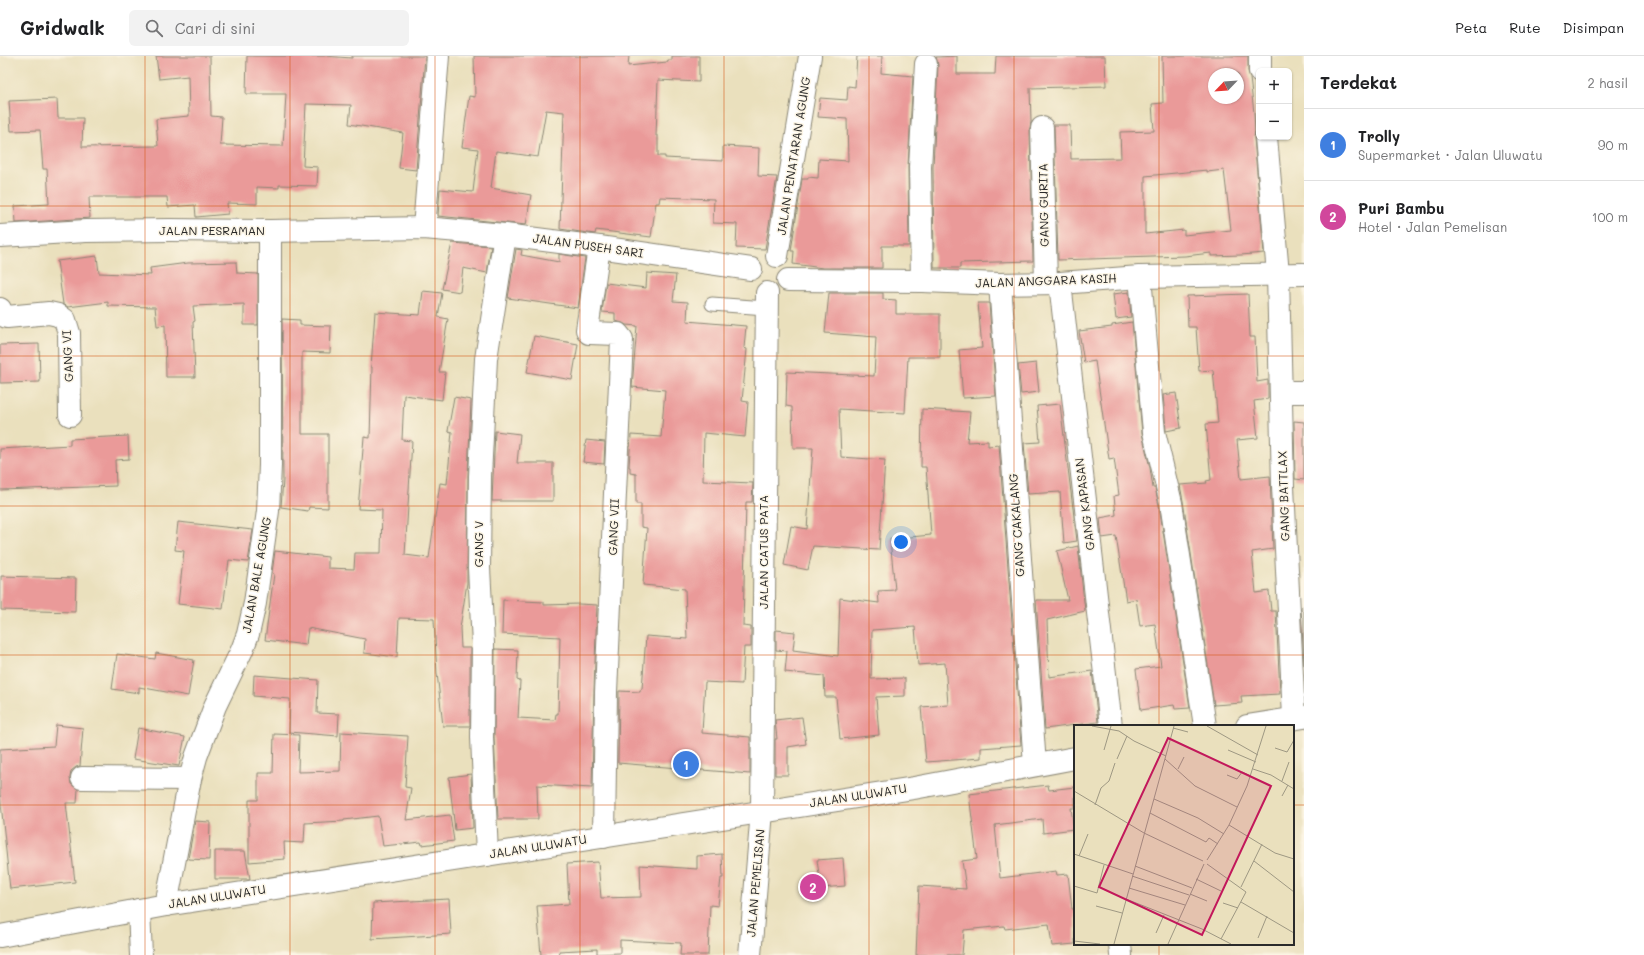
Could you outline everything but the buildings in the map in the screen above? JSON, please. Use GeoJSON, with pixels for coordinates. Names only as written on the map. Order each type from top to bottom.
{"type":"FeatureCollection","features":[{"type":"Feature","properties":{"kind":"street"},"geometry":{"type":"LineString","coordinates":[[424,228],[438,56]]}},
{"type":"Feature","properties":{"kind":"street","name":"JALAN PENATARAN AGUNG"},"geometry":{"type":"LineString","coordinates":[[777,256],[810,56]]}},
{"type":"Feature","properties":{"kind":"street"},"geometry":{"type":"LineString","coordinates":[[1260,56],[1260,68]]}},
{"type":"Feature","properties":{"kind":"street"},"geometry":{"type":"LineString","coordinates":[[922,281],[920,167],[926,64]]}},
{"type":"Feature","properties":{"kind":"street","name":"GANG GURITA"},"geometry":{"type":"LineString","coordinates":[[1042,128],[1053,283]]}},
{"type":"Feature","properties":{"kind":"street","name":"GANG BATTLAX"},"geometry":{"type":"LineString","coordinates":[[1266,140],[1278,274],[1283,486],[1299,718]]}},
{"type":"Feature","properties":{"kind":"street","name":"JALAN PESRAMAN"},"geometry":{"type":"LineString","coordinates":[[0,236],[86,231],[270,231],[424,228]]}},
{"type":"Feature","properties":{"kind":"street","name":"JALAN PUSEH SARI"},"geometry":{"type":"LineString","coordinates":[[424,228],[505,235],[751,269]]}},
{"type":"Feature","properties":{"kind":"street","name":"JALAN BALE AGUNG"},"geometry":{"type":"LineString","coordinates":[[166,905],[190,779],[196,756],[215,706],[248,634],[255,603],[268,511],[270,231]]}},
{"type":"Feature","properties":{"kind":"street","name":"GANG V"},"geometry":{"type":"LineString","coordinates":[[487,855],[482,737],[483,644],[478,568],[480,476],[486,359],[505,235]]}},
{"type":"Feature","properties":{"kind":"street","name":"GANG VII"},"geometry":{"type":"LineString","coordinates":[[599,247],[587,330],[589,333],[618,334],[622,339],[606,692],[604,837]]}},
{"type":"Feature","properties":{"kind":"street"},"geometry":{"type":"LineString","coordinates":[[767,255],[777,256],[784,262],[788,271],[788,280],[785,286],[773,293],[766,301],[750,277],[751,269],[757,260],[767,255]]}},
{"type":"Feature","properties":{"kind":"street","name":"JALAN ANGGARA KASIH"},"geometry":{"type":"LineString","coordinates":[[788,280],[922,281],[1000,284],[1053,283],[1140,277],[1304,274]]}},
{"type":"Feature","properties":{"kind":"street"},"geometry":{"type":"LineString","coordinates":[[1140,277],[1154,432],[1171,503],[1205,725]]}},
{"type":"Feature","properties":{"kind":"street","name":"GANG KAPASAN"},"geometry":{"type":"LineString","coordinates":[[1053,283],[1111,725]]}},
{"type":"Feature","properties":{"kind":"street","name":"GANG CAKALANG"},"geometry":{"type":"LineString","coordinates":[[1000,284],[1035,765]]}},
{"type":"Feature","properties":{"kind":"street","name":"JALAN CATUS PATA"},"geometry":{"type":"LineString","coordinates":[[762,811],[766,301]]}},
{"type":"Feature","properties":{"kind":"street","name":"GANG VI"},"geometry":{"type":"LineString","coordinates":[[0,309],[2,314],[7,317],[54,314],[65,320],[69,333],[70,415]]}},
{"type":"Feature","properties":{"kind":"street"},"geometry":{"type":"LineString","coordinates":[[1281,392],[1304,392]]}},
{"type":"Feature","properties":{"kind":"street"},"geometry":{"type":"LineString","coordinates":[[1254,725],[1299,718]]}},
{"type":"Feature","properties":{"kind":"street","name":"JALAN ULUWATU"},"geometry":{"type":"LineString","coordinates":[[0,936],[166,905],[914,788],[1074,758]]}},
{"type":"Feature","properties":{"kind":"street"},"geometry":{"type":"LineString","coordinates":[[82,778],[190,779]]}},
{"type":"Feature","properties":{"kind":"street","name":"JALAN PEMELISAN"},"geometry":{"type":"LineString","coordinates":[[750,955],[762,811]]}},
{"type":"Feature","properties":{"kind":"street"},"geometry":{"type":"LineString","coordinates":[[139,910],[140,955]]}},
{"type":"Feature","properties":{"kind":"street"},"geometry":{"type":"LineString","coordinates":[[1120,945],[1121,955]]}},
{"type":"Feature","properties":{"kind":"lane"},"geometry":{"type":"LineString","coordinates":[[712,304],[766,301]]}},
{"type":"Feature","properties":{"kind":"place","name":"Trolly"},"geometry":{"type":"Point","coordinates":[686,764]}},
{"type":"Feature","properties":{"kind":"place","name":"Puri Bambu"},"geometry":{"type":"Point","coordinates":[813,887]}}]}
